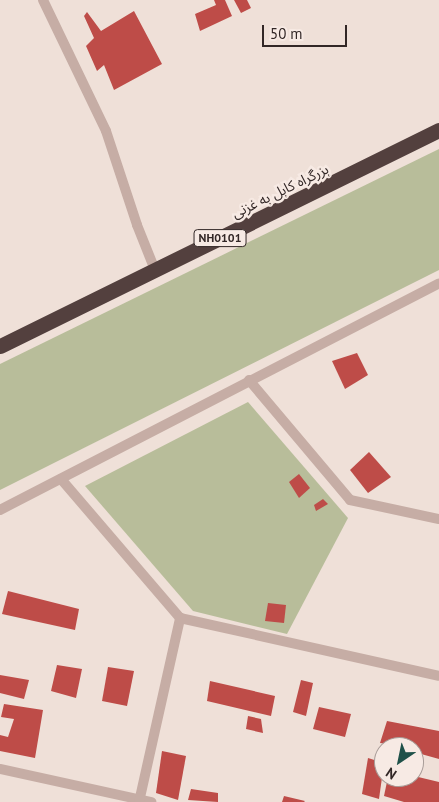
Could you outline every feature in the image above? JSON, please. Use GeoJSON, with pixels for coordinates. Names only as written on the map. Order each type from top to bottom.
{"type":"FeatureCollection","features":[{"type":"Feature","properties":{"kind":"highway","name":"بزرگراه کابل به غزنی"},"geometry":{"type":"LineString","coordinates":[[0,346],[439,130]]}},
{"type":"Feature","properties":{"kind":"street"},"geometry":{"type":"LineString","coordinates":[[43,0],[106,131],[136,225],[155,270]]}},
{"type":"Feature","properties":{"kind":"street"},"geometry":{"type":"LineString","coordinates":[[0,510],[439,283]]}},
{"type":"Feature","properties":{"kind":"street"},"geometry":{"type":"LineString","coordinates":[[249,380],[350,500],[439,519]]}},
{"type":"Feature","properties":{"kind":"street"},"geometry":{"type":"LineString","coordinates":[[61,479],[180,618],[439,676]]}},
{"type":"Feature","properties":{"kind":"street"},"geometry":{"type":"LineString","coordinates":[[139,801],[180,618]]}},
{"type":"Feature","properties":{"kind":"street"},"geometry":{"type":"LineString","coordinates":[[0,769],[139,801],[151,802]]}},
{"type":"Feature","properties":{"kind":"green space"},"geometry":{"type":"Polygon","coordinates":[[[439,149],[439,270],[0,490],[0,364],[439,149]]]}},
{"type":"Feature","properties":{"kind":"green space"},"geometry":{"type":"Polygon","coordinates":[[[248,402],[348,518],[287,634],[193,611],[85,486],[248,402]]]}},
{"type":"Feature","properties":{"kind":"building"},"geometry":{"type":"Polygon","coordinates":[[[214,0],[225,0],[232,16],[200,31],[195,14],[216,5],[214,0]]]}},
{"type":"Feature","properties":{"kind":"building"},"geometry":{"type":"Polygon","coordinates":[[[234,0],[247,0],[251,8],[241,13],[234,0]]]}},
{"type":"Feature","properties":{"kind":"building"},"geometry":{"type":"Polygon","coordinates":[[[134,11],[162,64],[114,90],[104,65],[97,71],[86,46],[94,38],[84,16],[87,12],[101,31],[134,11]]]}},
{"type":"Feature","properties":{"kind":"building"},"geometry":{"type":"Polygon","coordinates":[[[357,353],[368,375],[345,389],[332,361],[357,353]]]}},
{"type":"Feature","properties":{"kind":"building"},"geometry":{"type":"Polygon","coordinates":[[[369,452],[391,477],[368,493],[350,470],[369,452]]]}},
{"type":"Feature","properties":{"kind":"building"},"geometry":{"type":"Polygon","coordinates":[[[299,474],[310,488],[299,498],[289,482],[299,474]]]}},
{"type":"Feature","properties":{"kind":"building"},"geometry":{"type":"Polygon","coordinates":[[[323,499],[328,504],[316,511],[314,505],[323,499]]]}},
{"type":"Feature","properties":{"kind":"building"},"geometry":{"type":"Polygon","coordinates":[[[8,591],[79,609],[75,630],[2,614],[8,591]]]}},
{"type":"Feature","properties":{"kind":"building"},"geometry":{"type":"Polygon","coordinates":[[[268,603],[286,605],[284,623],[265,621],[268,603]]]}},
{"type":"Feature","properties":{"kind":"building"},"geometry":{"type":"Polygon","coordinates":[[[57,665],[82,669],[76,698],[51,691],[57,665]]]}},
{"type":"Feature","properties":{"kind":"building"},"geometry":{"type":"Polygon","coordinates":[[[108,667],[134,671],[127,706],[102,701],[108,667]]]}},
{"type":"Feature","properties":{"kind":"building"},"geometry":{"type":"Polygon","coordinates":[[[0,675],[29,680],[24,699],[0,693],[0,675]]]}},
{"type":"Feature","properties":{"kind":"building"},"geometry":{"type":"Polygon","coordinates":[[[301,680],[313,683],[306,716],[293,712],[301,680]]]}},
{"type":"Feature","properties":{"kind":"building"},"geometry":{"type":"Polygon","coordinates":[[[210,681],[275,696],[271,716],[207,701],[210,681]]]}},
{"type":"Feature","properties":{"kind":"building"},"geometry":{"type":"Polygon","coordinates":[[[4,704],[43,710],[35,758],[0,751],[0,735],[8,737],[14,719],[1,717],[4,704]]]}},
{"type":"Feature","properties":{"kind":"building"},"geometry":{"type":"Polygon","coordinates":[[[319,707],[351,714],[345,737],[313,729],[319,707]]]}},
{"type":"Feature","properties":{"kind":"building"},"geometry":{"type":"Polygon","coordinates":[[[248,716],[261,719],[263,733],[246,729],[248,716]]]}},
{"type":"Feature","properties":{"kind":"building"},"geometry":{"type":"Polygon","coordinates":[[[387,721],[439,731],[439,759],[424,755],[424,737],[382,737],[387,721]]]}},
{"type":"Feature","properties":{"kind":"building"},"geometry":{"type":"Polygon","coordinates":[[[162,751],[186,756],[178,800],[156,793],[162,751]]]}},
{"type":"Feature","properties":{"kind":"building"},"geometry":{"type":"Polygon","coordinates":[[[368,758],[374,760],[374,787],[381,787],[379,799],[362,794],[368,758]]]}},
{"type":"Feature","properties":{"kind":"building"},"geometry":{"type":"Polygon","coordinates":[[[424,778],[439,782],[439,802],[404,802],[384,796],[386,787],[424,787],[424,778]]]}},
{"type":"Feature","properties":{"kind":"building"},"geometry":{"type":"Polygon","coordinates":[[[191,789],[218,793],[218,802],[188,800],[191,789]]]}},
{"type":"Feature","properties":{"kind":"building"},"geometry":{"type":"Polygon","coordinates":[[[284,796],[305,801],[282,802],[284,796]]]}}]}
